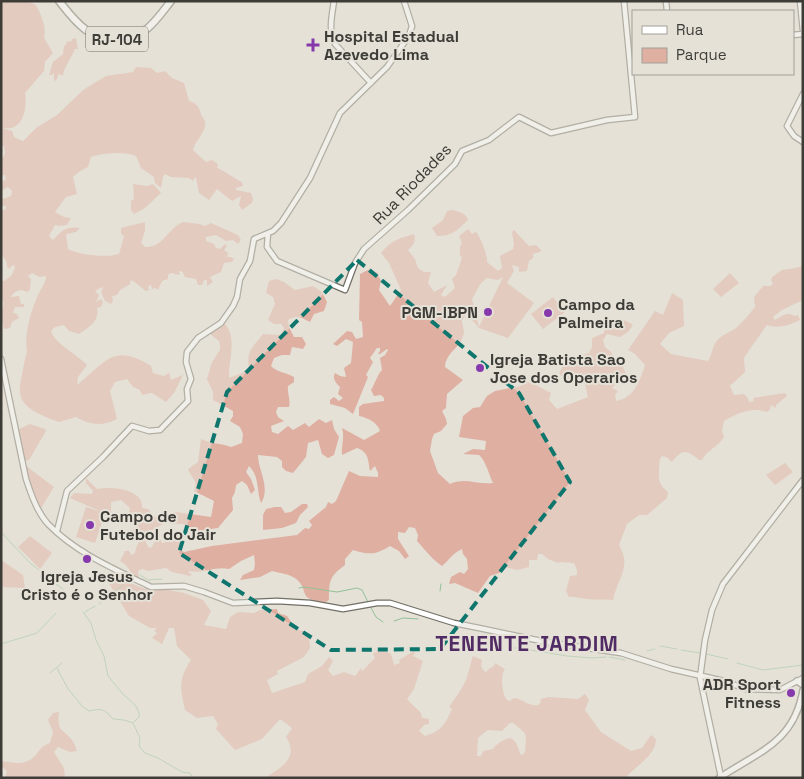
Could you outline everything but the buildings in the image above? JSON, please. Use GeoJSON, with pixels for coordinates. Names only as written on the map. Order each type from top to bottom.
{"type":"FeatureCollection","features":[{"type":"Feature","properties":{"kind":"highway","name":"RJ-104"},"geometry":{"type":"LineString","coordinates":[[59,1],[87,31],[115,39],[135,35],[146,29],[171,1]]}},
{"type":"Feature","properties":{"kind":"highway","name":"RJ-104"},"geometry":{"type":"LineString","coordinates":[[64,1],[82,23],[89,28],[103,34],[117,36],[137,30],[148,22],[166,1]]}},
{"type":"Feature","properties":{"kind":"main road"},"geometry":{"type":"LineString","coordinates":[[797,681],[803,684]]}},
{"type":"Feature","properties":{"kind":"main road"},"geometry":{"type":"LineString","coordinates":[[720,777],[765,750],[782,736],[796,712],[803,690]]}},
{"type":"Feature","properties":{"kind":"street"},"geometry":{"type":"LineString","coordinates":[[334,1],[332,38],[371,84]]}},
{"type":"Feature","properties":{"kind":"street"},"geometry":{"type":"LineString","coordinates":[[57,531],[67,491],[103,458],[132,426],[149,431],[160,430],[188,401],[187,389],[191,379],[186,362],[187,352],[198,338],[221,324],[237,297],[240,279],[250,261],[254,240],[268,234],[281,223],[310,178],[340,113],[387,67],[412,29],[404,1]]}},
{"type":"Feature","properties":{"kind":"street"},"geometry":{"type":"LineString","coordinates":[[624,1],[631,46]]}},
{"type":"Feature","properties":{"kind":"street"},"geometry":{"type":"LineString","coordinates":[[800,1],[803,32]]}},
{"type":"Feature","properties":{"kind":"street","name":"Rua Riodades"},"geometry":{"type":"LineString","coordinates":[[631,46],[632,64]]}},
{"type":"Feature","properties":{"kind":"street","name":"Rua Riodades"},"geometry":{"type":"LineString","coordinates":[[268,234],[267,247],[277,260],[345,290],[355,262],[364,249],[408,210],[455,164],[462,151],[489,140],[519,117],[551,133],[607,120],[635,117],[633,75]]}},
{"type":"Feature","properties":{"kind":"street"},"geometry":{"type":"LineString","coordinates":[[803,94],[787,126],[790,132],[803,142]]}},
{"type":"Feature","properties":{"kind":"street"},"geometry":{"type":"LineString","coordinates":[[1,359],[26,479],[42,516],[72,546],[151,587],[180,586],[204,592],[233,603],[263,601],[310,603],[343,609],[377,602],[390,603],[454,623],[546,642],[621,653],[671,669],[724,681],[743,689],[780,690],[803,678]]}},
{"type":"Feature","properties":{"kind":"street"},"geometry":{"type":"LineString","coordinates":[[720,777],[700,675],[714,603],[721,589],[803,480]]}},
{"type":"Feature","properties":{"kind":"highlighted area"},"geometry":{"type":"Polygon","coordinates":[[[357,260],[519,393],[570,482],[440,649],[331,650],[179,553],[227,392],[357,260]]]}},
{"type":"Feature","properties":{"kind":"green space"},"geometry":{"type":"Polygon","coordinates":[[[1,1],[27,1],[36,5],[44,25],[44,38],[53,53],[45,62],[44,71],[25,93],[26,102],[21,121],[13,128],[2,128],[12,131],[14,137],[23,141],[36,128],[57,115],[83,90],[106,76],[133,72],[136,67],[151,68],[157,73],[165,71],[172,78],[184,83],[189,101],[197,105],[205,121],[203,132],[193,150],[206,162],[212,160],[218,164],[217,168],[242,182],[243,186],[236,188],[236,190],[251,193],[253,199],[252,203],[242,210],[239,205],[241,196],[232,201],[217,189],[209,200],[199,193],[195,177],[193,181],[189,178],[171,177],[165,174],[161,188],[155,183],[154,177],[141,168],[136,156],[126,153],[91,157],[88,167],[73,177],[77,194],[66,197],[55,212],[64,217],[71,218],[67,225],[55,225],[49,236],[53,240],[64,230],[80,228],[76,232],[66,234],[68,249],[73,251],[100,256],[119,254],[124,236],[121,234],[121,228],[145,222],[145,231],[141,243],[145,247],[161,241],[183,222],[205,226],[211,223],[238,235],[241,240],[238,244],[233,240],[226,241],[216,235],[206,237],[206,241],[214,244],[216,248],[220,249],[225,244],[227,246],[224,250],[228,253],[227,257],[234,259],[232,262],[224,263],[221,272],[210,277],[213,282],[207,286],[207,280],[204,280],[202,285],[198,285],[196,279],[185,277],[182,271],[178,272],[180,273],[179,275],[171,273],[168,275],[168,279],[162,281],[158,290],[152,289],[151,285],[148,286],[149,290],[146,291],[131,280],[130,284],[120,290],[117,295],[112,296],[111,304],[105,301],[101,292],[102,287],[95,291],[99,295],[96,302],[101,299],[103,302],[101,307],[97,308],[97,317],[90,326],[79,334],[69,331],[64,325],[55,327],[51,331],[61,344],[87,365],[78,377],[77,385],[110,358],[118,356],[138,359],[151,366],[153,373],[164,376],[169,373],[171,380],[183,375],[174,393],[166,402],[152,393],[142,395],[140,390],[133,387],[127,379],[115,382],[110,391],[117,419],[112,422],[96,424],[76,417],[59,422],[35,412],[25,404],[20,393],[27,350],[27,329],[46,276],[39,277],[32,273],[28,276],[31,279],[30,290],[27,292],[18,291],[12,295],[11,297],[19,296],[24,307],[15,307],[13,313],[17,314],[19,318],[12,322],[10,328],[4,329],[1,314],[4,304],[1,294],[1,281],[11,276],[15,268],[14,265],[8,269],[6,261],[1,254],[1,211],[6,209],[6,206],[1,206],[1,195],[3,199],[11,196],[12,191],[8,187],[1,191],[1,183],[6,179],[5,175],[1,175],[1,160],[5,154],[4,146],[1,146],[1,1]]]}},
{"type":"Feature","properties":{"kind":"green space"},"geometry":{"type":"Polygon","coordinates":[[[76,38],[78,49],[75,49],[64,70],[63,76],[59,74],[56,81],[54,80],[54,73],[49,75],[53,62],[63,54],[66,42],[76,38]]]}},
{"type":"Feature","properties":{"kind":"green space"},"geometry":{"type":"Polygon","coordinates":[[[133,184],[147,186],[153,184],[161,193],[145,208],[134,214],[131,210],[131,201],[134,199],[133,184]]]}},
{"type":"Feature","properties":{"kind":"green space"},"geometry":{"type":"Polygon","coordinates":[[[453,210],[464,214],[468,220],[451,234],[437,236],[432,228],[443,220],[447,211],[453,210]]]}},
{"type":"Feature","properties":{"kind":"green space"},"geometry":{"type":"Polygon","coordinates":[[[468,229],[472,234],[476,232],[483,246],[487,262],[498,271],[502,268],[500,256],[513,249],[512,232],[514,230],[529,246],[536,245],[542,251],[533,254],[527,271],[519,272],[519,267],[512,265],[514,271],[507,283],[534,303],[508,338],[479,328],[467,314],[462,320],[463,337],[448,357],[445,367],[463,380],[447,394],[446,408],[442,411],[447,424],[441,431],[434,434],[430,451],[438,473],[450,484],[461,481],[493,483],[479,455],[463,454],[473,449],[485,450],[486,441],[459,437],[463,416],[473,408],[480,407],[487,396],[495,391],[521,386],[524,382],[532,383],[551,393],[549,400],[557,409],[588,397],[585,384],[564,379],[559,373],[563,366],[568,366],[580,356],[589,353],[592,347],[592,338],[604,333],[604,320],[619,319],[633,325],[628,332],[620,337],[607,334],[603,340],[605,347],[620,361],[628,378],[618,382],[612,388],[618,391],[615,395],[616,401],[632,393],[645,365],[635,354],[628,350],[655,311],[663,315],[672,293],[683,300],[684,326],[669,333],[660,344],[671,354],[708,361],[718,340],[744,321],[755,307],[754,297],[763,286],[773,284],[772,277],[782,270],[803,266],[803,300],[782,310],[773,317],[775,320],[789,314],[798,315],[800,320],[784,326],[775,327],[767,325],[744,358],[745,372],[730,386],[734,395],[744,394],[749,402],[754,401],[753,398],[785,393],[787,396],[776,405],[776,408],[771,405],[770,410],[766,412],[750,410],[739,413],[724,421],[722,431],[724,437],[702,460],[685,452],[679,454],[672,462],[662,456],[659,462],[659,479],[662,486],[668,492],[667,498],[647,515],[639,515],[627,524],[619,545],[623,553],[623,572],[613,600],[569,597],[566,591],[570,576],[577,575],[574,563],[558,563],[542,554],[538,554],[537,560],[529,560],[529,567],[517,570],[505,567],[502,572],[490,576],[478,593],[455,583],[449,584],[451,577],[460,572],[464,574],[468,569],[467,559],[462,549],[442,566],[417,541],[418,535],[415,528],[409,527],[405,533],[398,532],[398,539],[409,556],[405,559],[399,551],[390,546],[372,553],[353,550],[345,559],[345,565],[333,576],[329,588],[329,600],[326,602],[316,601],[307,597],[300,582],[284,574],[272,571],[260,577],[240,580],[243,575],[254,570],[254,555],[229,569],[219,568],[200,572],[189,571],[192,574],[190,576],[172,572],[166,568],[148,571],[142,569],[138,571],[139,578],[120,561],[125,551],[129,551],[131,555],[135,553],[138,544],[144,539],[149,548],[152,547],[159,537],[162,543],[167,542],[170,537],[174,536],[180,540],[180,550],[184,552],[212,546],[297,535],[305,528],[309,529],[312,525],[309,521],[326,507],[328,502],[332,504],[336,501],[349,471],[360,476],[378,477],[375,466],[370,471],[367,457],[361,450],[357,448],[342,455],[342,428],[364,440],[380,431],[372,421],[359,416],[359,407],[363,404],[384,401],[381,395],[374,396],[371,390],[382,370],[380,358],[388,350],[378,354],[380,348],[377,348],[370,358],[373,362],[366,375],[368,377],[353,414],[345,408],[330,404],[330,400],[334,397],[339,401],[343,398],[338,394],[340,387],[335,381],[334,375],[335,373],[346,377],[344,368],[351,363],[353,342],[346,339],[337,346],[333,344],[347,331],[352,332],[356,339],[363,337],[362,322],[359,320],[360,274],[370,269],[378,273],[381,281],[379,290],[390,306],[401,290],[389,263],[381,253],[388,246],[414,234],[414,243],[408,250],[415,259],[418,268],[424,272],[431,272],[428,283],[434,292],[447,285],[441,295],[445,297],[455,288],[452,279],[456,275],[462,258],[460,247],[462,243],[459,236],[468,229]],[[487,278],[481,283],[472,299],[479,327],[502,279],[504,279],[502,278],[497,280],[487,278]]]}},
{"type":"Feature","properties":{"kind":"green space"},"geometry":{"type":"Polygon","coordinates":[[[730,273],[739,283],[721,297],[713,289],[730,273]]]}},
{"type":"Feature","properties":{"kind":"green space"},"geometry":{"type":"Polygon","coordinates":[[[276,279],[295,290],[313,286],[322,292],[327,302],[324,311],[314,314],[310,322],[297,317],[288,320],[294,337],[302,337],[306,344],[303,349],[292,347],[290,355],[274,358],[271,366],[294,377],[294,382],[288,386],[289,407],[278,407],[276,412],[278,417],[284,421],[271,426],[272,432],[278,434],[288,426],[293,430],[305,423],[309,427],[319,419],[326,423],[332,420],[334,429],[339,437],[334,455],[328,458],[322,454],[318,440],[308,443],[306,457],[293,473],[286,471],[282,467],[282,461],[277,457],[258,455],[265,491],[261,503],[255,475],[249,466],[246,472],[255,490],[251,494],[247,485],[242,481],[236,485],[232,498],[233,510],[218,528],[197,531],[183,524],[165,523],[152,530],[129,536],[125,533],[137,528],[133,520],[128,516],[130,508],[121,500],[111,502],[111,516],[105,514],[95,543],[76,537],[86,507],[102,512],[70,498],[74,493],[92,494],[93,491],[86,483],[86,478],[97,489],[117,488],[132,492],[138,496],[142,508],[148,509],[155,517],[176,512],[211,517],[214,501],[194,491],[196,485],[188,469],[198,462],[201,439],[231,447],[242,443],[243,434],[240,427],[230,421],[233,411],[213,400],[213,392],[207,379],[212,362],[220,350],[220,346],[219,341],[209,333],[225,324],[229,330],[232,350],[229,378],[249,368],[249,353],[263,334],[281,335],[284,328],[281,324],[274,324],[268,320],[275,304],[273,297],[266,293],[269,281],[276,279]]]}},
{"type":"Feature","properties":{"kind":"green space","name":"Campo da Palmeira"},"geometry":{"type":"Polygon","coordinates":[[[553,297],[565,312],[543,329],[531,314],[553,297]]]}},
{"type":"Feature","properties":{"kind":"green space"},"geometry":{"type":"Polygon","coordinates":[[[30,424],[46,431],[29,460],[23,461],[17,430],[30,424]]]}},
{"type":"Feature","properties":{"kind":"green space"},"geometry":{"type":"Polygon","coordinates":[[[785,463],[793,472],[775,485],[766,475],[785,463]]]}},
{"type":"Feature","properties":{"kind":"green space"},"geometry":{"type":"Polygon","coordinates":[[[25,465],[54,487],[41,508],[31,488],[25,465]]]}},
{"type":"Feature","properties":{"kind":"green space"},"geometry":{"type":"Polygon","coordinates":[[[302,504],[307,504],[308,507],[300,515],[296,523],[282,528],[263,530],[263,515],[266,509],[281,507],[285,513],[291,512],[302,504]]]}},
{"type":"Feature","properties":{"kind":"green space"},"geometry":{"type":"Polygon","coordinates":[[[30,536],[52,553],[40,569],[18,547],[30,536]]]}},
{"type":"Feature","properties":{"kind":"green space"},"geometry":{"type":"Polygon","coordinates":[[[1,560],[23,575],[25,588],[1,587],[1,560]]]}},
{"type":"Feature","properties":{"kind":"green space"},"geometry":{"type":"Polygon","coordinates":[[[102,572],[148,590],[169,590],[203,600],[211,611],[204,625],[226,629],[230,617],[238,612],[254,613],[260,610],[277,609],[278,613],[287,616],[296,629],[305,632],[309,637],[310,648],[304,657],[277,671],[278,674],[267,680],[272,693],[305,682],[308,674],[322,666],[329,657],[333,661],[328,670],[333,676],[344,672],[355,676],[361,668],[362,671],[375,658],[373,654],[381,649],[391,654],[394,665],[400,663],[399,660],[414,651],[413,656],[423,661],[414,689],[407,699],[421,713],[422,718],[429,719],[429,724],[424,725],[419,731],[425,736],[435,732],[445,723],[452,709],[449,707],[468,675],[473,656],[482,660],[481,666],[486,672],[495,663],[505,669],[502,676],[502,684],[507,700],[510,701],[514,698],[529,704],[538,705],[541,702],[540,699],[549,697],[578,699],[585,694],[589,700],[585,710],[601,732],[631,751],[642,748],[651,735],[656,739],[655,745],[649,755],[625,778],[265,778],[282,766],[289,757],[291,751],[290,744],[286,737],[292,728],[280,719],[262,739],[235,750],[216,729],[218,724],[213,716],[197,718],[185,710],[181,684],[191,660],[177,646],[174,628],[169,628],[162,644],[152,638],[157,633],[154,631],[157,628],[150,628],[129,616],[102,572]],[[510,723],[502,731],[489,730],[479,737],[477,756],[481,756],[483,751],[493,749],[504,740],[511,738],[522,755],[525,752],[525,735],[513,723],[510,723]]]}},
{"type":"Feature","properties":{"kind":"green space"},"geometry":{"type":"Polygon","coordinates":[[[59,712],[61,729],[72,740],[77,751],[70,752],[58,747],[54,752],[64,768],[65,778],[5,778],[7,771],[1,766],[1,761],[23,763],[35,756],[42,747],[50,743],[53,732],[48,720],[53,713],[59,712]]]}},
{"type":"Feature","properties":{"kind":"waterway"},"geometry":{"type":"LineString","coordinates":[[1,532],[39,570]]}},
{"type":"Feature","properties":{"kind":"waterway"},"geometry":{"type":"LineString","coordinates":[[140,575],[148,580],[162,579]]}},
{"type":"Feature","properties":{"kind":"waterway"},"geometry":{"type":"LineString","coordinates":[[49,579],[63,589]]}},
{"type":"Feature","properties":{"kind":"waterway"},"geometry":{"type":"LineString","coordinates":[[440,591],[441,584]]}},
{"type":"Feature","properties":{"kind":"waterway"},"geometry":{"type":"LineString","coordinates":[[110,595],[123,585]]}},
{"type":"Feature","properties":{"kind":"waterway"},"geometry":{"type":"LineString","coordinates":[[299,588],[304,587],[337,592],[357,588],[362,590],[368,602]]}},
{"type":"Feature","properties":{"kind":"waterway"},"geometry":{"type":"LineString","coordinates":[[99,604],[108,597]]}},
{"type":"Feature","properties":{"kind":"waterway"},"geometry":{"type":"LineString","coordinates":[[85,612],[95,606]]}},
{"type":"Feature","properties":{"kind":"waterway"},"geometry":{"type":"LineString","coordinates":[[370,606],[376,617],[383,622]]}},
{"type":"Feature","properties":{"kind":"waterway"},"geometry":{"type":"LineString","coordinates":[[83,612],[91,623],[96,640],[104,656],[108,676],[136,706],[139,717],[134,722]]}},
{"type":"Feature","properties":{"kind":"waterway"},"geometry":{"type":"LineString","coordinates":[[1,644],[37,633],[56,613]]}},
{"type":"Feature","properties":{"kind":"waterway"},"geometry":{"type":"LineString","coordinates":[[394,621],[403,618],[418,619]]}},
{"type":"Feature","properties":{"kind":"waterway"},"geometry":{"type":"LineString","coordinates":[[473,641],[500,647]]}},
{"type":"Feature","properties":{"kind":"waterway"},"geometry":{"type":"LineString","coordinates":[[660,646],[677,649]]}},
{"type":"Feature","properties":{"kind":"waterway"},"geometry":{"type":"LineString","coordinates":[[510,648],[567,656],[606,657]]}},
{"type":"Feature","properties":{"kind":"waterway"},"geometry":{"type":"LineString","coordinates":[[647,651],[655,649]]}},
{"type":"Feature","properties":{"kind":"waterway"},"geometry":{"type":"LineString","coordinates":[[681,650],[700,653]]}},
{"type":"Feature","properties":{"kind":"waterway"},"geometry":{"type":"LineString","coordinates":[[706,654],[728,659]]}},
{"type":"Feature","properties":{"kind":"waterway"},"geometry":{"type":"LineString","coordinates":[[609,657],[625,660]]}},
{"type":"Feature","properties":{"kind":"waterway"},"geometry":{"type":"LineString","coordinates":[[50,673],[62,663]]}},
{"type":"Feature","properties":{"kind":"waterway"},"geometry":{"type":"LineString","coordinates":[[737,663],[763,670],[803,665]]}},
{"type":"Feature","properties":{"kind":"waterway"},"geometry":{"type":"LineString","coordinates":[[57,668],[68,689],[83,707],[89,711],[102,710],[113,719],[133,723],[140,738],[139,746],[145,753],[182,772],[190,773],[193,778]]}},
{"type":"Feature","properties":{"kind":"place","name":"Hospital Estadual Azevedo Lima"},"geometry":{"type":"Point","coordinates":[313,45]}},
{"type":"Feature","properties":{"kind":"place","name":"PGM-IBPN"},"geometry":{"type":"Point","coordinates":[488,312]}},
{"type":"Feature","properties":{"kind":"place","name":"Campo da Palmeira"},"geometry":{"type":"Point","coordinates":[548,313]}},
{"type":"Feature","properties":{"kind":"place","name":"Igreja Batista Sao Jose dos Operarios"},"geometry":{"type":"Point","coordinates":[480,368]}},
{"type":"Feature","properties":{"kind":"place","name":"Campo de Futebol do Jair"},"geometry":{"type":"Point","coordinates":[90,525]}},
{"type":"Feature","properties":{"kind":"place","name":"Igreja Jesus Cristo é o Senhor"},"geometry":{"type":"Point","coordinates":[87,559]}},
{"type":"Feature","properties":{"kind":"place","name":"ADR Sport Fitness"},"geometry":{"type":"Point","coordinates":[791,693]}},
{"type":"Feature","properties":{"kind":"district","name":"TENENTE JARDIM"},"geometry":{"type":"Point","coordinates":[527,643]}}]}
